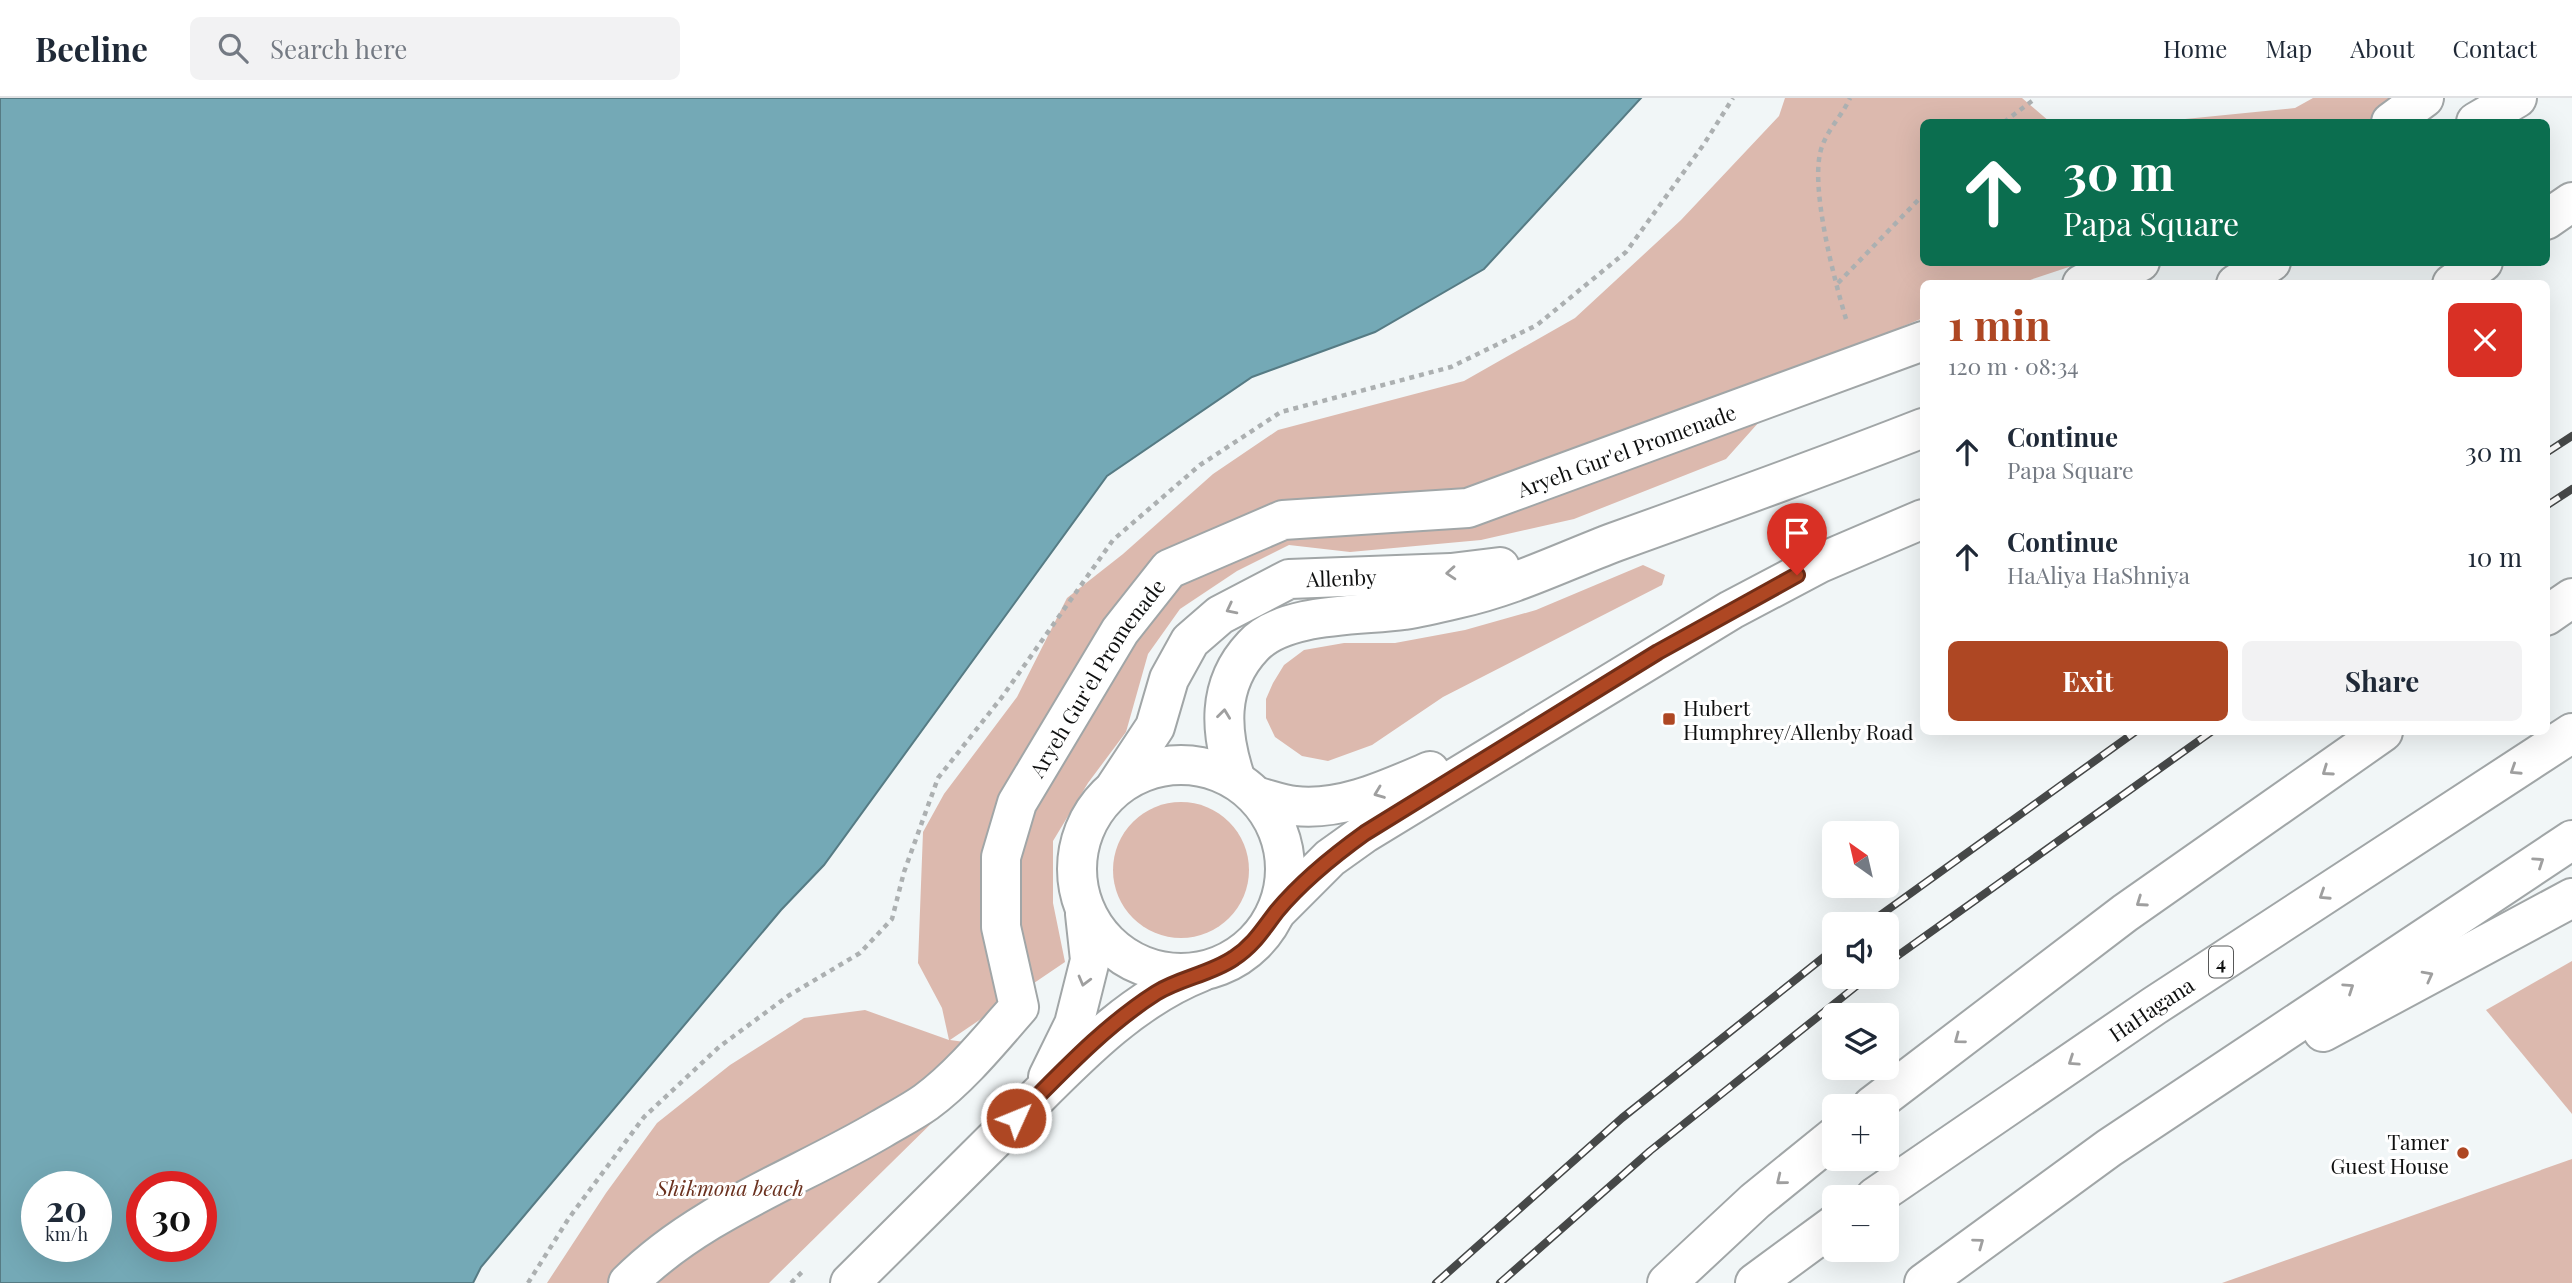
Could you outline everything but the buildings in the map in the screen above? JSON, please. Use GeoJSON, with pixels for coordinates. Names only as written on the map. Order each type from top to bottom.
{"type":"FeatureCollection","features":[{"type":"Feature","properties":{"kind":"main road"},"geometry":{"type":"LineString","coordinates":[[2395,119],[2424,98]]}},
{"type":"Feature","properties":{"kind":"main road"},"geometry":{"type":"LineString","coordinates":[[2550,217],[2572,202]]}},
{"type":"Feature","properties":{"kind":"main road"},"geometry":{"type":"LineString","coordinates":[[2092,280],[2129,266]]}},
{"type":"Feature","properties":{"kind":"main road"},"geometry":{"type":"LineString","coordinates":[[2458,280],[2477,266]]}},
{"type":"Feature","properties":{"kind":"main road","name":"Aryeh Gur'el Promenade"},"geometry":{"type":"LineString","coordinates":[[628,1283],[655,1256],[699,1226],[859,1142],[926,1102],[978,1054],[1019,1007],[1001,927],[1001,857],[1017,803],[1120,631],[1169,569],[1283,520],[1468,508],[1920,342]]}},
{"type":"Feature","properties":{"kind":"main road","name":"Allenby"},"geometry":{"type":"LineString","coordinates":[[1247,788],[1225,747],[1222,719],[1230,682],[1253,645],[1285,627],[1324,616],[1405,610],[1495,591],[1591,551],[1920,429]]}},
{"type":"Feature","properties":{"kind":"main road"},"geometry":{"type":"LineString","coordinates":[[1035,1100],[1073,1024],[1090,960],[1085,914],[1075,880],[1078,845],[1092,812],[1116,786],[1143,771],[1175,764],[1206,767],[1247,788],[1296,806],[1373,796],[1438,767],[1658,652],[1820,563],[1920,520]]}},
{"type":"Feature","properties":{"kind":"main road","name":"Allenby"},"geometry":{"type":"LineString","coordinates":[[1116,786],[1155,727],[1169,679],[1190,641],[1220,615],[1289,579],[1451,573],[1591,551]]}},
{"type":"Feature","properties":{"kind":"main road"},"geometry":{"type":"LineString","coordinates":[[2550,613],[2572,598]]}},
{"type":"Feature","properties":{"kind":"main road"},"geometry":{"type":"LineString","coordinates":[[850,1283],[1035,1100],[1124,1017],[1164,988],[1232,960],[1259,939],[1277,911],[1330,858],[1365,833],[1658,652]]}},
{"type":"Feature","properties":{"kind":"main road","name":"HaHagana"},"geometry":{"type":"LineString","coordinates":[[1893,1185],[2154,1006],[2572,733]]}},
{"type":"Feature","properties":{"kind":"main road"},"geometry":{"type":"LineString","coordinates":[[1888,1094],[2126,913],[2379,735]]}},
{"type":"Feature","properties":{"kind":"main road"},"geometry":{"type":"LineString","coordinates":[[1247,788],[1273,819],[1284,845],[1286,879],[1277,911]]}},
{"type":"Feature","properties":{"kind":"main road"},"geometry":{"type":"LineString","coordinates":[[1924,1283],[2109,1148],[2572,840]]}},
{"type":"Feature","properties":{"kind":"main road"},"geometry":{"type":"LineString","coordinates":[[2109,1148],[2572,898]]}},
{"type":"Feature","properties":{"kind":"main road"},"geometry":{"type":"LineString","coordinates":[[1085,914],[1104,942],[1133,962],[1166,973],[1201,972]]}},
{"type":"Feature","properties":{"kind":"main road"},"geometry":{"type":"LineString","coordinates":[[1667,1283],[1755,1201],[1822,1147]]}},
{"type":"Feature","properties":{"kind":"main road"},"geometry":{"type":"LineString","coordinates":[[1755,1283],[1822,1234]]}},
{"type":"Feature","properties":{"kind":"path"},"geometry":{"type":"LineString","coordinates":[[1850,98],[1822,145],[1821,201],[1824,235],[1860,364]]}},
{"type":"Feature","properties":{"kind":"path"},"geometry":{"type":"LineString","coordinates":[[2008,119],[2036,98]]}},
{"type":"Feature","properties":{"kind":"path"},"geometry":{"type":"LineString","coordinates":[[1837,283],[1920,198]]}},
{"type":"Feature","properties":{"kind":"green space","name":"Shikmona beach"},"geometry":{"type":"Polygon","coordinates":[[[1785,98],[2022,98],[2046,119],[1920,119],[1920,266],[2072,266],[2030,280],[1920,280],[1920,319],[1810,365],[1726,459],[1574,519],[1481,540],[1350,552],[1289,545],[1237,571],[1180,609],[1148,654],[1126,732],[1088,783],[1053,841],[1053,903],[1065,962],[950,1040],[1008,1048],[769,1283],[547,1283],[606,1193],[657,1123],[730,1065],[804,1018],[865,1010],[949,1040],[942,1008],[918,963],[923,832],[944,794],[1017,697],[1067,598],[1123,554],[1213,474],[1278,430],[1464,381],[1575,318],[1681,220],[1779,116],[1785,98]]]}},
{"type":"Feature","properties":{"kind":"green space"},"geometry":{"type":"Polygon","coordinates":[[[2313,98],[2413,98],[2386,119],[2185,119],[2295,108],[2313,98]]]}},
{"type":"Feature","properties":{"kind":"green space"},"geometry":{"type":"Polygon","coordinates":[[[1643,565],[1665,575],[1662,585],[1443,697],[1372,745],[1328,761],[1302,756],[1275,737],[1266,718],[1266,699],[1273,683],[1284,665],[1304,650],[1344,643],[1395,643],[1465,630],[1536,610],[1643,565]]]}},
{"type":"Feature","properties":{"kind":"green space"},"geometry":{"type":"Polygon","coordinates":[[[1181,802],[1207,807],[1229,822],[1244,844],[1249,870],[1244,896],[1229,918],[1207,933],[1181,938],[1155,933],[1133,918],[1118,896],[1113,870],[1118,844],[1133,822],[1155,807],[1181,802]]]}},
{"type":"Feature","properties":{"kind":"green space"},"geometry":{"type":"Polygon","coordinates":[[[2572,961],[2572,1114],[2486,1010],[2572,961]]]}},
{"type":"Feature","properties":{"kind":"green space"},"geometry":{"type":"Polygon","coordinates":[[[2572,1159],[2572,1283],[2222,1283],[2572,1159]]]}},
{"type":"Feature","properties":{"kind":"water"},"geometry":{"type":"Polygon","coordinates":[[[0,98],[1641,98],[1484,269],[1375,332],[1252,377],[1107,476],[824,865],[781,910],[481,1267],[473,1283],[0,1283],[0,98]]]}},
{"type":"Feature","properties":{"kind":"railway"},"geometry":{"type":"LineString","coordinates":[[2550,450],[2572,436]]}},
{"type":"Feature","properties":{"kind":"railway"},"geometry":{"type":"LineString","coordinates":[[2550,503],[2572,489]]}},
{"type":"Feature","properties":{"kind":"railway"},"geometry":{"type":"LineString","coordinates":[[1885,912],[2131,735]]}},
{"type":"Feature","properties":{"kind":"railway"},"geometry":{"type":"LineString","coordinates":[[1899,955],[2207,735]]}},
{"type":"Feature","properties":{"kind":"railway"},"geometry":{"type":"LineString","coordinates":[[1436,1283],[1622,1118],[1822,959]]}},
{"type":"Feature","properties":{"kind":"railway"},"geometry":{"type":"LineString","coordinates":[[1500,1283],[1650,1151],[1853,989]]}},
{"type":"Feature","properties":{"kind":"place","name":"Hubert Humphrey/Allenby Road"},"geometry":{"type":"Point","coordinates":[1669,719]}},
{"type":"Feature","properties":{"kind":"place","name":"Tamer Guest House"},"geometry":{"type":"Point","coordinates":[2463,1153]}},
{"type":"Feature","properties":{"kind":"route"},"geometry":{"type":"LineString","coordinates":[[1016,1118],[1139,1005],[1174,983],[1232,960],[1259,939],[1277,911],[1330,858],[1365,833],[1429,796],[1658,652],[1797,575]]}}]}
